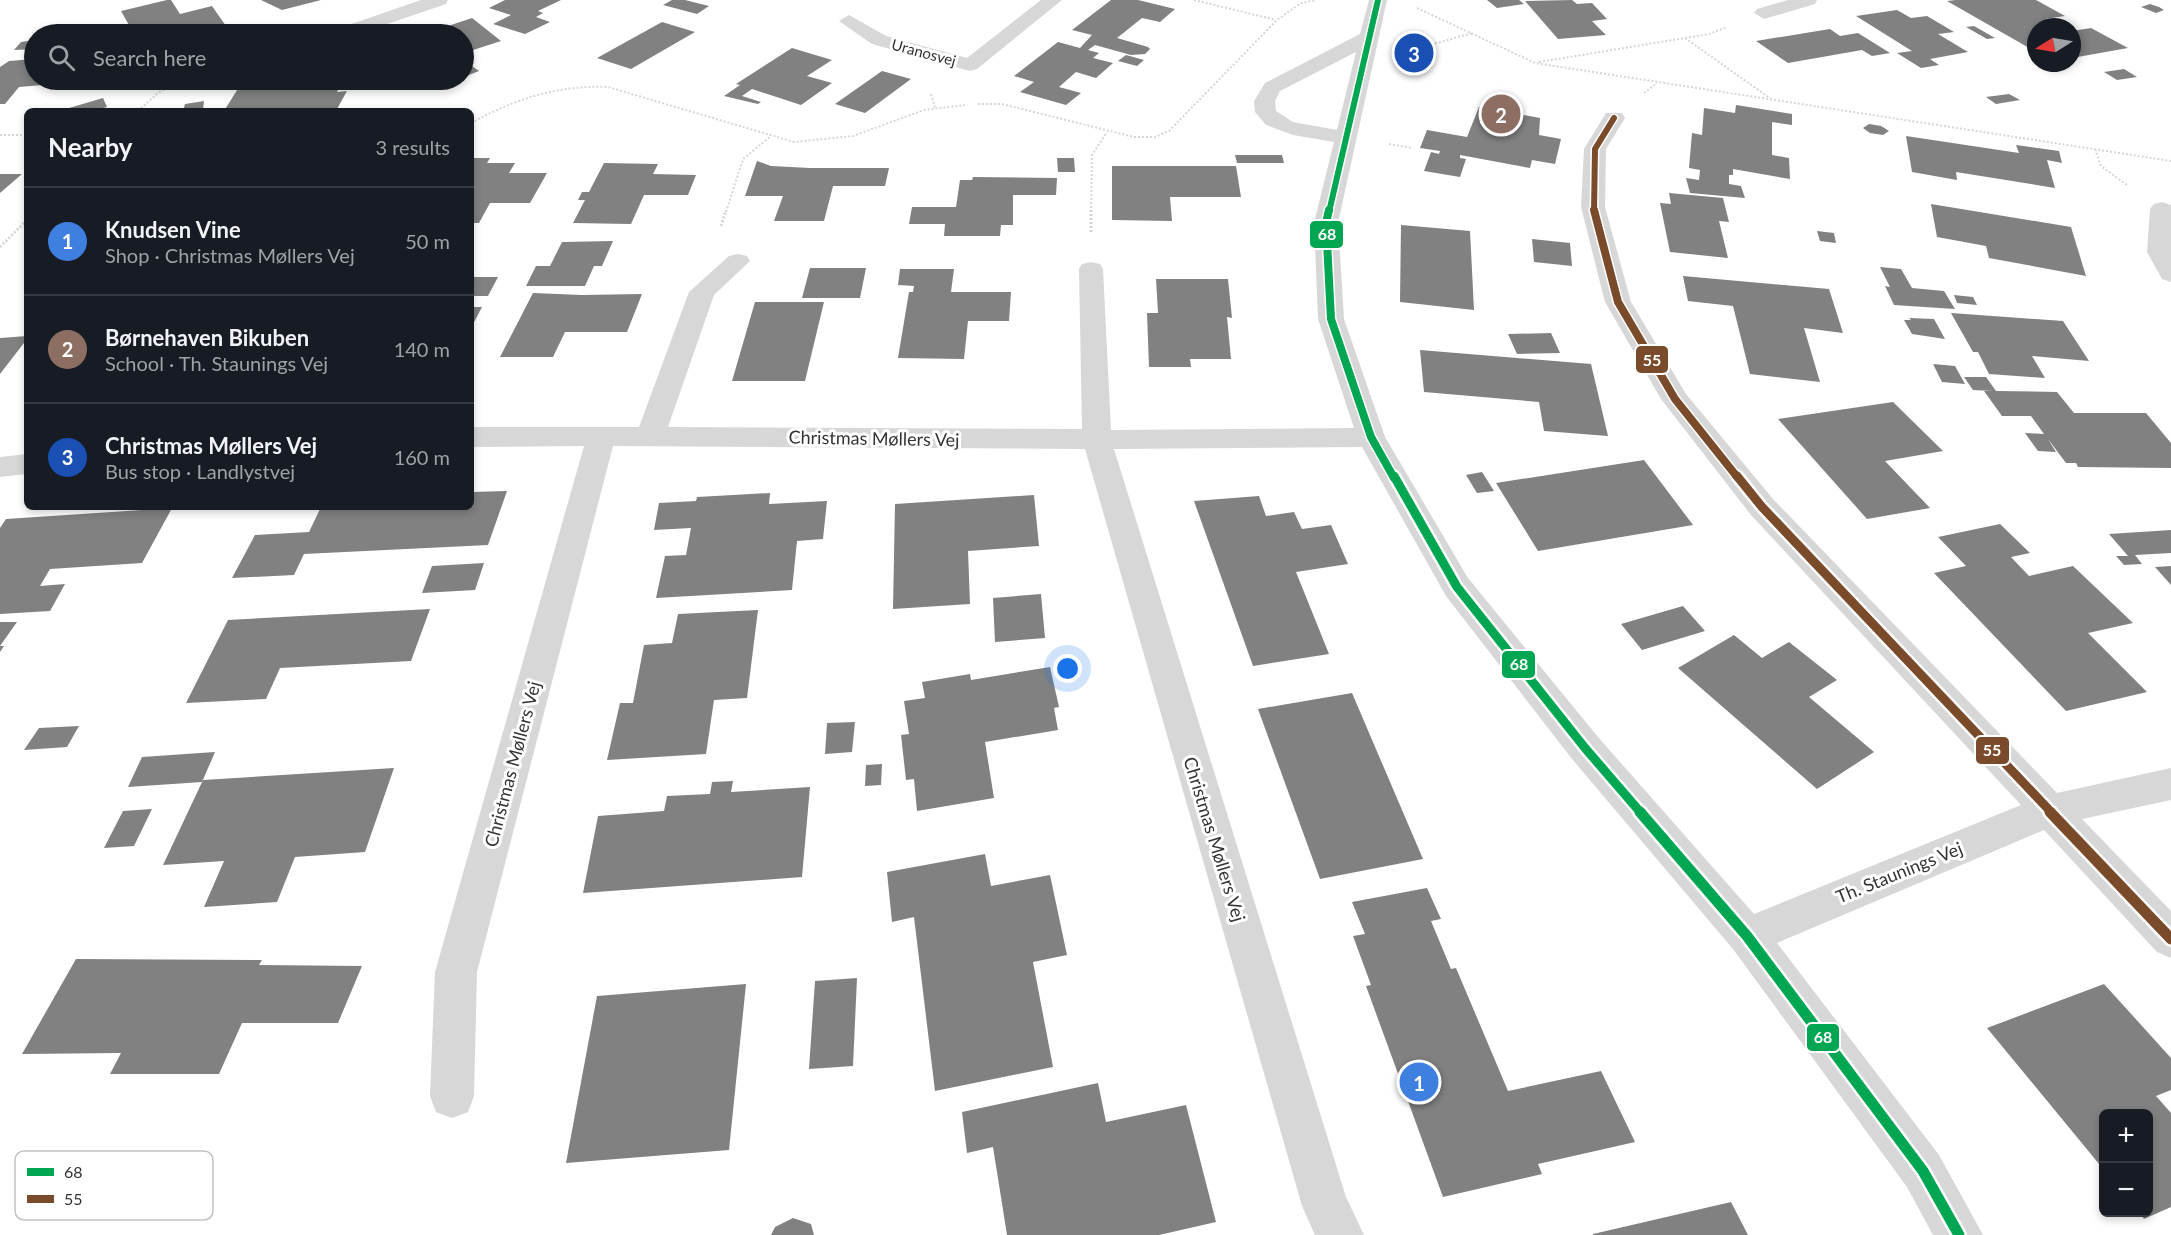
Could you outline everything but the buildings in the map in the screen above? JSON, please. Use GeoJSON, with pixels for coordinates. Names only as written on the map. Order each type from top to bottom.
{"type":"FeatureCollection","features":[{"type":"Feature","properties":{"kind":"street"},"geometry":{"type":"LineString","coordinates":[[370,24],[439,0]]}},
{"type":"Feature","properties":{"kind":"street","name":"Uranosvej"},"geometry":{"type":"LineString","coordinates":[[849,21],[879,40],[970,65],[1053,0]]}},
{"type":"Feature","properties":{"kind":"street"},"geometry":{"type":"LineString","coordinates":[[1378,0],[1344,137],[1326,223],[1331,319],[1371,437],[1457,587],[1585,748],[1747,936],[1923,1171],[1959,1235]]}},
{"type":"Feature","properties":{"kind":"street"},"geometry":{"type":"LineString","coordinates":[[1764,13],[1808,0]]}},
{"type":"Feature","properties":{"kind":"street"},"geometry":{"type":"LineString","coordinates":[[1344,137],[1284,127],[1272,120],[1263,109],[1263,99],[1272,87],[1367,50]]}},
{"type":"Feature","properties":{"kind":"street"},"geometry":{"type":"LineString","coordinates":[[1614,118],[1595,149],[1593,207],[1618,302],[1675,399],[1762,507],[2171,939]]}},
{"type":"Feature","properties":{"kind":"street"},"geometry":{"type":"LineString","coordinates":[[2163,209],[2159,252],[2171,274]]}},
{"type":"Feature","properties":{"kind":"street"},"geometry":{"type":"LineString","coordinates":[[651,435],[702,292],[738,261]]}},
{"type":"Feature","properties":{"kind":"street","name":"Christmas Møllers Vej"},"geometry":{"type":"LineString","coordinates":[[1091,269],[1097,440],[1325,1206],[1340,1235]]}},
{"type":"Feature","properties":{"kind":"street","name":"Christmas Møllers Vej"},"geometry":{"type":"LineString","coordinates":[[474,437],[651,435],[1097,440],[1371,437]]}},
{"type":"Feature","properties":{"kind":"street","name":"Christmas Møllers Vej"},"geometry":{"type":"LineString","coordinates":[[452,1096],[456,972],[601,436]]}},
{"type":"Feature","properties":{"kind":"street"},"geometry":{"type":"LineString","coordinates":[[0,467],[24,464]]}},
{"type":"Feature","properties":{"kind":"street","name":"Th. Staunings Vej"},"geometry":{"type":"LineString","coordinates":[[1747,936],[2051,810],[2171,784]]}},
{"type":"Feature","properties":{"kind":"path"},"geometry":{"type":"LineString","coordinates":[[1194,0],[1277,20]]}},
{"type":"Feature","properties":{"kind":"path"},"geometry":{"type":"LineString","coordinates":[[474,121],[511,101],[534,92],[582,84],[608,87],[794,142],[844,138],[924,110],[974,104],[1002,104],[1107,132],[1134,137],[1155,137],[1169,131],[1277,20],[1301,3],[1316,0]]}},
{"type":"Feature","properties":{"kind":"path"},"geometry":{"type":"LineString","coordinates":[[1411,6],[1437,14],[1509,53],[1535,63],[2171,161]]}},
{"type":"Feature","properties":{"kind":"path"},"geometry":{"type":"LineString","coordinates":[[1367,50],[1473,32]]}},
{"type":"Feature","properties":{"kind":"path"},"geometry":{"type":"LineString","coordinates":[[1535,63],[1685,38],[1774,101]]}},
{"type":"Feature","properties":{"kind":"path"},"geometry":{"type":"LineString","coordinates":[[141,108],[163,90]]}},
{"type":"Feature","properties":{"kind":"path"},"geometry":{"type":"LineString","coordinates":[[1091,269],[1092,155],[1107,132]]}},
{"type":"Feature","properties":{"kind":"path"},"geometry":{"type":"LineString","coordinates":[[0,135],[24,135]]}},
{"type":"Feature","properties":{"kind":"path"},"geometry":{"type":"LineString","coordinates":[[738,261],[716,242],[743,159],[771,136]]}},
{"type":"Feature","properties":{"kind":"path"},"geometry":{"type":"LineString","coordinates":[[2096,149],[2101,166],[2163,209]]}},
{"type":"Feature","properties":{"kind":"path"},"geometry":{"type":"LineString","coordinates":[[0,247],[24,223]]}},
{"type":"Feature","properties":{"kind":"transit line","name":"68"},"geometry":{"type":"LineString","coordinates":[[1378,0],[1326,223],[1331,319],[1371,437],[1457,587],[1585,748],[1747,936],[1923,1171],[1959,1235]]}},
{"type":"Feature","properties":{"kind":"transit line","name":"55"},"geometry":{"type":"LineString","coordinates":[[1614,118],[1595,149],[1593,207],[1618,302],[1675,399],[1762,507],[2171,939]]}},
{"type":"Feature","properties":{"kind":"place","name":"Christmas Møllers Vej"},"geometry":{"type":"Point","coordinates":[1414,53]}},
{"type":"Feature","properties":{"kind":"place","name":"Børnehaven Bikuben"},"geometry":{"type":"Point","coordinates":[1501,114]}},
{"type":"Feature","properties":{"kind":"place","name":"Knudsen Vine"},"geometry":{"type":"Point","coordinates":[1419,1082]}}]}
